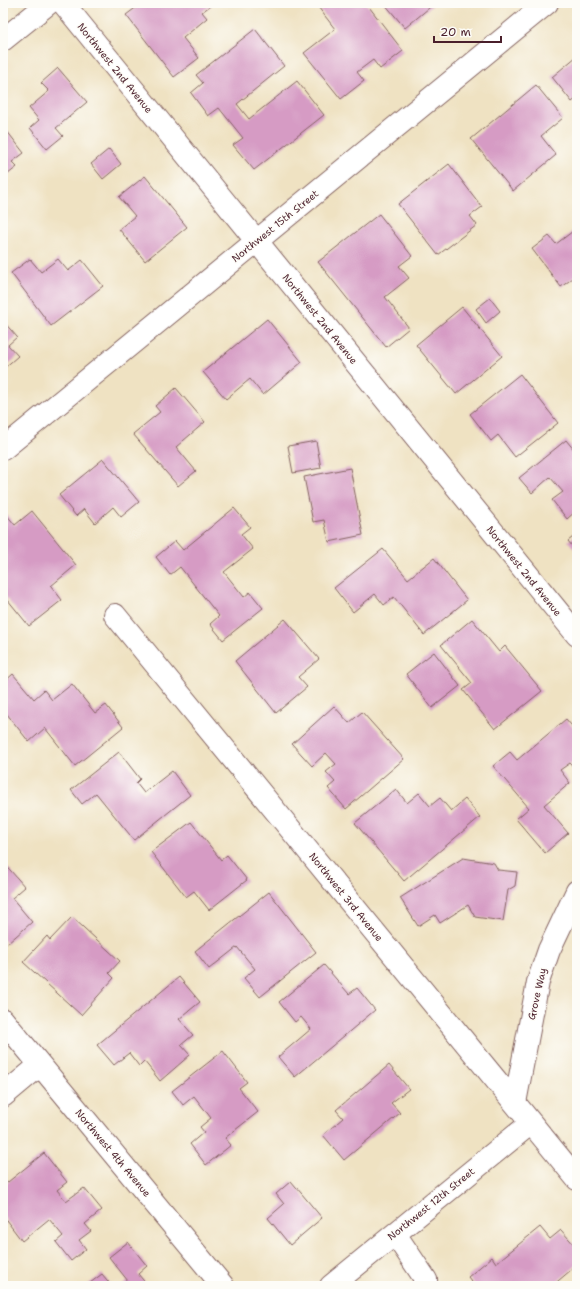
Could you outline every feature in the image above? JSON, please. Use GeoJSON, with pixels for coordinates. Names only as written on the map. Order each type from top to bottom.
{"type":"FeatureCollection","features":[{"type":"Feature","properties":{"kind":"street"},"geometry":{"type":"LineString","coordinates":[[3,40],[49,3]]}},
{"type":"Feature","properties":{"kind":"street","name":"Northwest 2nd Avenue"},"geometry":{"type":"LineString","coordinates":[[63,3],[577,636]]}},
{"type":"Feature","properties":{"kind":"street","name":"Northwest 15th Street"},"geometry":{"type":"LineString","coordinates":[[3,449],[547,3]]}},
{"type":"Feature","properties":{"kind":"street","name":"Northwest 3rd Avenue"},"geometry":{"type":"LineString","coordinates":[[115,615],[577,1179]]}},
{"type":"Feature","properties":{"kind":"street","name":"Grove Way"},"geometry":{"type":"LineString","coordinates":[[515,1103],[538,982],[549,950],[577,891]]}},
{"type":"Feature","properties":{"kind":"street","name":"Northwest 4th Avenue"},"geometry":{"type":"LineString","coordinates":[[3,1020],[223,1286]]}},
{"type":"Feature","properties":{"kind":"street"},"geometry":{"type":"LineString","coordinates":[[3,1096],[40,1066]]}},
{"type":"Feature","properties":{"kind":"street","name":"Northwest 12th Street"},"geometry":{"type":"LineString","coordinates":[[331,1286],[531,1123]]}},
{"type":"Feature","properties":{"kind":"street"},"geometry":{"type":"LineString","coordinates":[[555,1151],[577,1152]]}},
{"type":"Feature","properties":{"kind":"street"},"geometry":{"type":"LineString","coordinates":[[395,1234],[426,1280],[424,1286]]}},
{"type":"Feature","properties":{"kind":"building"},"geometry":{"type":"Polygon","coordinates":[[[142,3],[214,3],[202,12],[207,18],[183,38],[199,58],[174,77],[126,15],[142,3]]]}},
{"type":"Feature","properties":{"kind":"building"},"geometry":{"type":"Polygon","coordinates":[[[315,3],[366,3],[403,51],[380,69],[373,60],[357,72],[364,81],[341,99],[304,53],[335,29],[315,3]]]}},
{"type":"Feature","properties":{"kind":"building"},"geometry":{"type":"Polygon","coordinates":[[[384,3],[435,3],[405,28],[384,3]]]}},
{"type":"Feature","properties":{"kind":"building"},"geometry":{"type":"Polygon","coordinates":[[[255,29],[284,66],[237,104],[249,119],[297,81],[324,115],[254,170],[233,145],[243,138],[219,108],[208,116],[191,93],[203,83],[196,75],[255,29]]]}},
{"type":"Feature","properties":{"kind":"building"},"geometry":{"type":"Polygon","coordinates":[[[577,56],[577,98],[572,102],[552,77],[577,56]]]}},
{"type":"Feature","properties":{"kind":"building"},"geometry":{"type":"Polygon","coordinates":[[[58,68],[87,102],[56,128],[63,136],[47,149],[30,128],[39,120],[29,108],[49,91],[41,83],[58,68]]]}},
{"type":"Feature","properties":{"kind":"building"},"geometry":{"type":"Polygon","coordinates":[[[536,85],[563,118],[541,136],[556,155],[513,191],[471,139],[536,85]]]}},
{"type":"Feature","properties":{"kind":"building"},"geometry":{"type":"Polygon","coordinates":[[[3,126],[24,153],[12,162],[17,167],[3,178],[3,126]]]}},
{"type":"Feature","properties":{"kind":"building"},"geometry":{"type":"Polygon","coordinates":[[[109,149],[121,164],[103,179],[91,164],[109,149]]]}},
{"type":"Feature","properties":{"kind":"building"},"geometry":{"type":"Polygon","coordinates":[[[449,164],[482,207],[470,216],[477,225],[438,255],[398,204],[449,164]]]}},
{"type":"Feature","properties":{"kind":"building"},"geometry":{"type":"Polygon","coordinates":[[[145,176],[187,227],[145,261],[119,229],[135,216],[119,197],[145,176]]]}},
{"type":"Feature","properties":{"kind":"building"},"geometry":{"type":"Polygon","coordinates":[[[379,214],[412,256],[399,266],[409,278],[385,297],[409,328],[386,347],[318,262],[379,214]]]}},
{"type":"Feature","properties":{"kind":"building"},"geometry":{"type":"Polygon","coordinates":[[[577,228],[577,275],[561,287],[532,249],[549,236],[556,244],[577,228]]]}},
{"type":"Feature","properties":{"kind":"building"},"geometry":{"type":"Polygon","coordinates":[[[30,259],[41,272],[58,259],[68,271],[82,260],[103,286],[51,326],[11,273],[30,259]]]}},
{"type":"Feature","properties":{"kind":"building"},"geometry":{"type":"Polygon","coordinates":[[[490,298],[500,311],[486,323],[476,309],[490,298]]]}},
{"type":"Feature","properties":{"kind":"building"},"geometry":{"type":"Polygon","coordinates":[[[462,307],[502,356],[456,394],[416,345],[462,307]]]}},
{"type":"Feature","properties":{"kind":"building"},"geometry":{"type":"Polygon","coordinates":[[[267,319],[302,362],[263,395],[250,379],[226,399],[203,372],[267,319]]]}},
{"type":"Feature","properties":{"kind":"building"},"geometry":{"type":"Polygon","coordinates":[[[3,321],[17,337],[8,345],[18,356],[3,369],[3,321]]]}},
{"type":"Feature","properties":{"kind":"building"},"geometry":{"type":"Polygon","coordinates":[[[520,374],[558,423],[515,457],[498,435],[491,441],[470,414],[520,374]]]}},
{"type":"Feature","properties":{"kind":"building"},"geometry":{"type":"Polygon","coordinates":[[[176,388],[205,422],[176,447],[196,471],[178,486],[133,434],[160,412],[155,406],[176,388]]]}},
{"type":"Feature","properties":{"kind":"building"},"geometry":{"type":"Polygon","coordinates":[[[566,440],[575,451],[577,449],[577,510],[567,519],[552,500],[563,492],[550,477],[532,493],[519,478],[566,440]]]}},
{"type":"Feature","properties":{"kind":"building"},"geometry":{"type":"Polygon","coordinates":[[[316,441],[321,468],[293,473],[288,446],[316,441]]]}},
{"type":"Feature","properties":{"kind":"building"},"geometry":{"type":"Polygon","coordinates":[[[103,459],[139,502],[121,517],[113,507],[95,523],[84,509],[76,516],[59,495],[103,459]]]}},
{"type":"Feature","properties":{"kind":"building"},"geometry":{"type":"Polygon","coordinates":[[[350,468],[363,535],[329,542],[324,520],[313,522],[304,477],[350,468]]]}},
{"type":"Feature","properties":{"kind":"building"},"geometry":{"type":"Polygon","coordinates":[[[234,508],[250,527],[241,534],[253,549],[224,572],[244,597],[250,592],[263,608],[223,640],[210,624],[219,616],[180,567],[170,575],[156,557],[175,541],[183,550],[234,508]]]}},
{"type":"Feature","properties":{"kind":"building"},"geometry":{"type":"Polygon","coordinates":[[[32,511],[76,565],[51,586],[62,600],[29,626],[3,594],[3,517],[6,514],[15,525],[32,511]]]}},
{"type":"Feature","properties":{"kind":"building"},"geometry":{"type":"Polygon","coordinates":[[[577,534],[577,552],[568,541],[577,534]]]}},
{"type":"Feature","properties":{"kind":"building"},"geometry":{"type":"Polygon","coordinates":[[[383,549],[408,579],[434,558],[467,600],[424,635],[394,597],[384,605],[375,594],[353,612],[334,588],[383,549]]]}},
{"type":"Feature","properties":{"kind":"building"},"geometry":{"type":"Polygon","coordinates":[[[285,619],[319,659],[298,677],[307,687],[276,713],[235,661],[285,619]]]}},
{"type":"Feature","properties":{"kind":"building"},"geometry":{"type":"Polygon","coordinates":[[[472,619],[499,652],[505,646],[542,691],[495,729],[463,690],[472,683],[441,645],[472,619]]]}},
{"type":"Feature","properties":{"kind":"building"},"geometry":{"type":"Polygon","coordinates":[[[434,652],[460,686],[432,708],[406,674],[434,652]]]}},
{"type":"Feature","properties":{"kind":"building"},"geometry":{"type":"Polygon","coordinates":[[[13,674],[34,699],[44,690],[52,700],[72,684],[95,713],[106,705],[123,727],[75,766],[45,728],[29,742],[3,709],[3,683],[13,674]]]}},
{"type":"Feature","properties":{"kind":"building"},"geometry":{"type":"Polygon","coordinates":[[[334,706],[349,723],[362,712],[404,759],[346,809],[328,788],[335,782],[326,772],[336,764],[326,753],[312,766],[292,744],[334,706]]]}},
{"type":"Feature","properties":{"kind":"building"},"geometry":{"type":"Polygon","coordinates":[[[566,719],[577,732],[577,771],[570,763],[560,770],[570,783],[544,805],[568,833],[545,853],[516,819],[529,808],[493,766],[510,752],[517,760],[566,719]]]}},
{"type":"Feature","properties":{"kind":"building"},"geometry":{"type":"Polygon","coordinates":[[[119,752],[140,779],[136,783],[144,793],[172,771],[190,795],[134,840],[96,793],[82,804],[71,790],[119,752]]]}},
{"type":"Feature","properties":{"kind":"building"},"geometry":{"type":"Polygon","coordinates":[[[396,789],[407,803],[419,793],[430,806],[440,798],[451,811],[465,799],[480,817],[404,881],[355,823],[396,789]]]}},
{"type":"Feature","properties":{"kind":"building"},"geometry":{"type":"Polygon","coordinates":[[[191,822],[221,860],[227,855],[247,880],[209,910],[194,891],[186,897],[151,852],[191,822]]]}},
{"type":"Feature","properties":{"kind":"building"},"geometry":{"type":"Polygon","coordinates":[[[463,858],[494,863],[498,870],[517,872],[515,886],[508,890],[503,921],[475,917],[468,905],[440,923],[435,915],[418,926],[400,898],[463,858]]]}},
{"type":"Feature","properties":{"kind":"building"},"geometry":{"type":"Polygon","coordinates":[[[3,862],[25,887],[12,898],[32,922],[7,944],[3,939],[3,862]]]}},
{"type":"Feature","properties":{"kind":"building"},"geometry":{"type":"Polygon","coordinates":[[[269,892],[316,952],[260,997],[244,978],[255,969],[237,947],[209,969],[195,951],[269,892]]]}},
{"type":"Feature","properties":{"kind":"building"},"geometry":{"type":"Polygon","coordinates":[[[72,917],[120,961],[109,973],[114,978],[81,1015],[23,962],[47,936],[50,940],[72,917]]]}},
{"type":"Feature","properties":{"kind":"building"},"geometry":{"type":"Polygon","coordinates":[[[324,965],[349,994],[357,988],[375,1010],[295,1077],[278,1057],[311,1029],[301,1017],[295,1022],[279,1002],[324,965]]]}},
{"type":"Feature","properties":{"kind":"building"},"geometry":{"type":"Polygon","coordinates":[[[179,977],[200,1002],[179,1019],[193,1035],[181,1045],[190,1055],[160,1081],[144,1061],[139,1066],[129,1053],[114,1065],[97,1045],[179,977]]]}},
{"type":"Feature","properties":{"kind":"building"},"geometry":{"type":"Polygon","coordinates":[[[223,1051],[247,1082],[239,1088],[258,1112],[225,1138],[231,1145],[206,1165],[190,1144],[204,1132],[200,1127],[211,1118],[194,1096],[183,1105],[172,1091],[223,1051]]]}},
{"type":"Feature","properties":{"kind":"building"},"geometry":{"type":"Polygon","coordinates":[[[389,1065],[409,1089],[391,1103],[400,1113],[344,1160],[323,1135],[343,1118],[336,1110],[389,1065]]]}},
{"type":"Feature","properties":{"kind":"building"},"geometry":{"type":"Polygon","coordinates":[[[44,1153],[67,1182],[57,1190],[66,1201],[84,1188],[102,1210],[85,1224],[91,1231],[79,1240],[86,1249],[71,1261],[56,1242],[63,1236],[49,1219],[22,1241],[3,1216],[3,1186],[44,1153]]]}},
{"type":"Feature","properties":{"kind":"building"},"geometry":{"type":"Polygon","coordinates":[[[291,1181],[322,1218],[290,1245],[268,1218],[284,1204],[276,1194],[291,1181]]]}},
{"type":"Feature","properties":{"kind":"building"},"geometry":{"type":"Polygon","coordinates":[[[540,1227],[550,1239],[561,1230],[577,1248],[577,1265],[552,1286],[475,1286],[468,1277],[492,1257],[496,1263],[540,1227]]]}},
{"type":"Feature","properties":{"kind":"building"},"geometry":{"type":"Polygon","coordinates":[[[128,1242],[147,1266],[138,1274],[148,1286],[122,1286],[128,1281],[109,1257],[128,1242]]]}},
{"type":"Feature","properties":{"kind":"building"},"geometry":{"type":"Polygon","coordinates":[[[102,1274],[112,1286],[86,1286],[102,1274]]]}}]}
